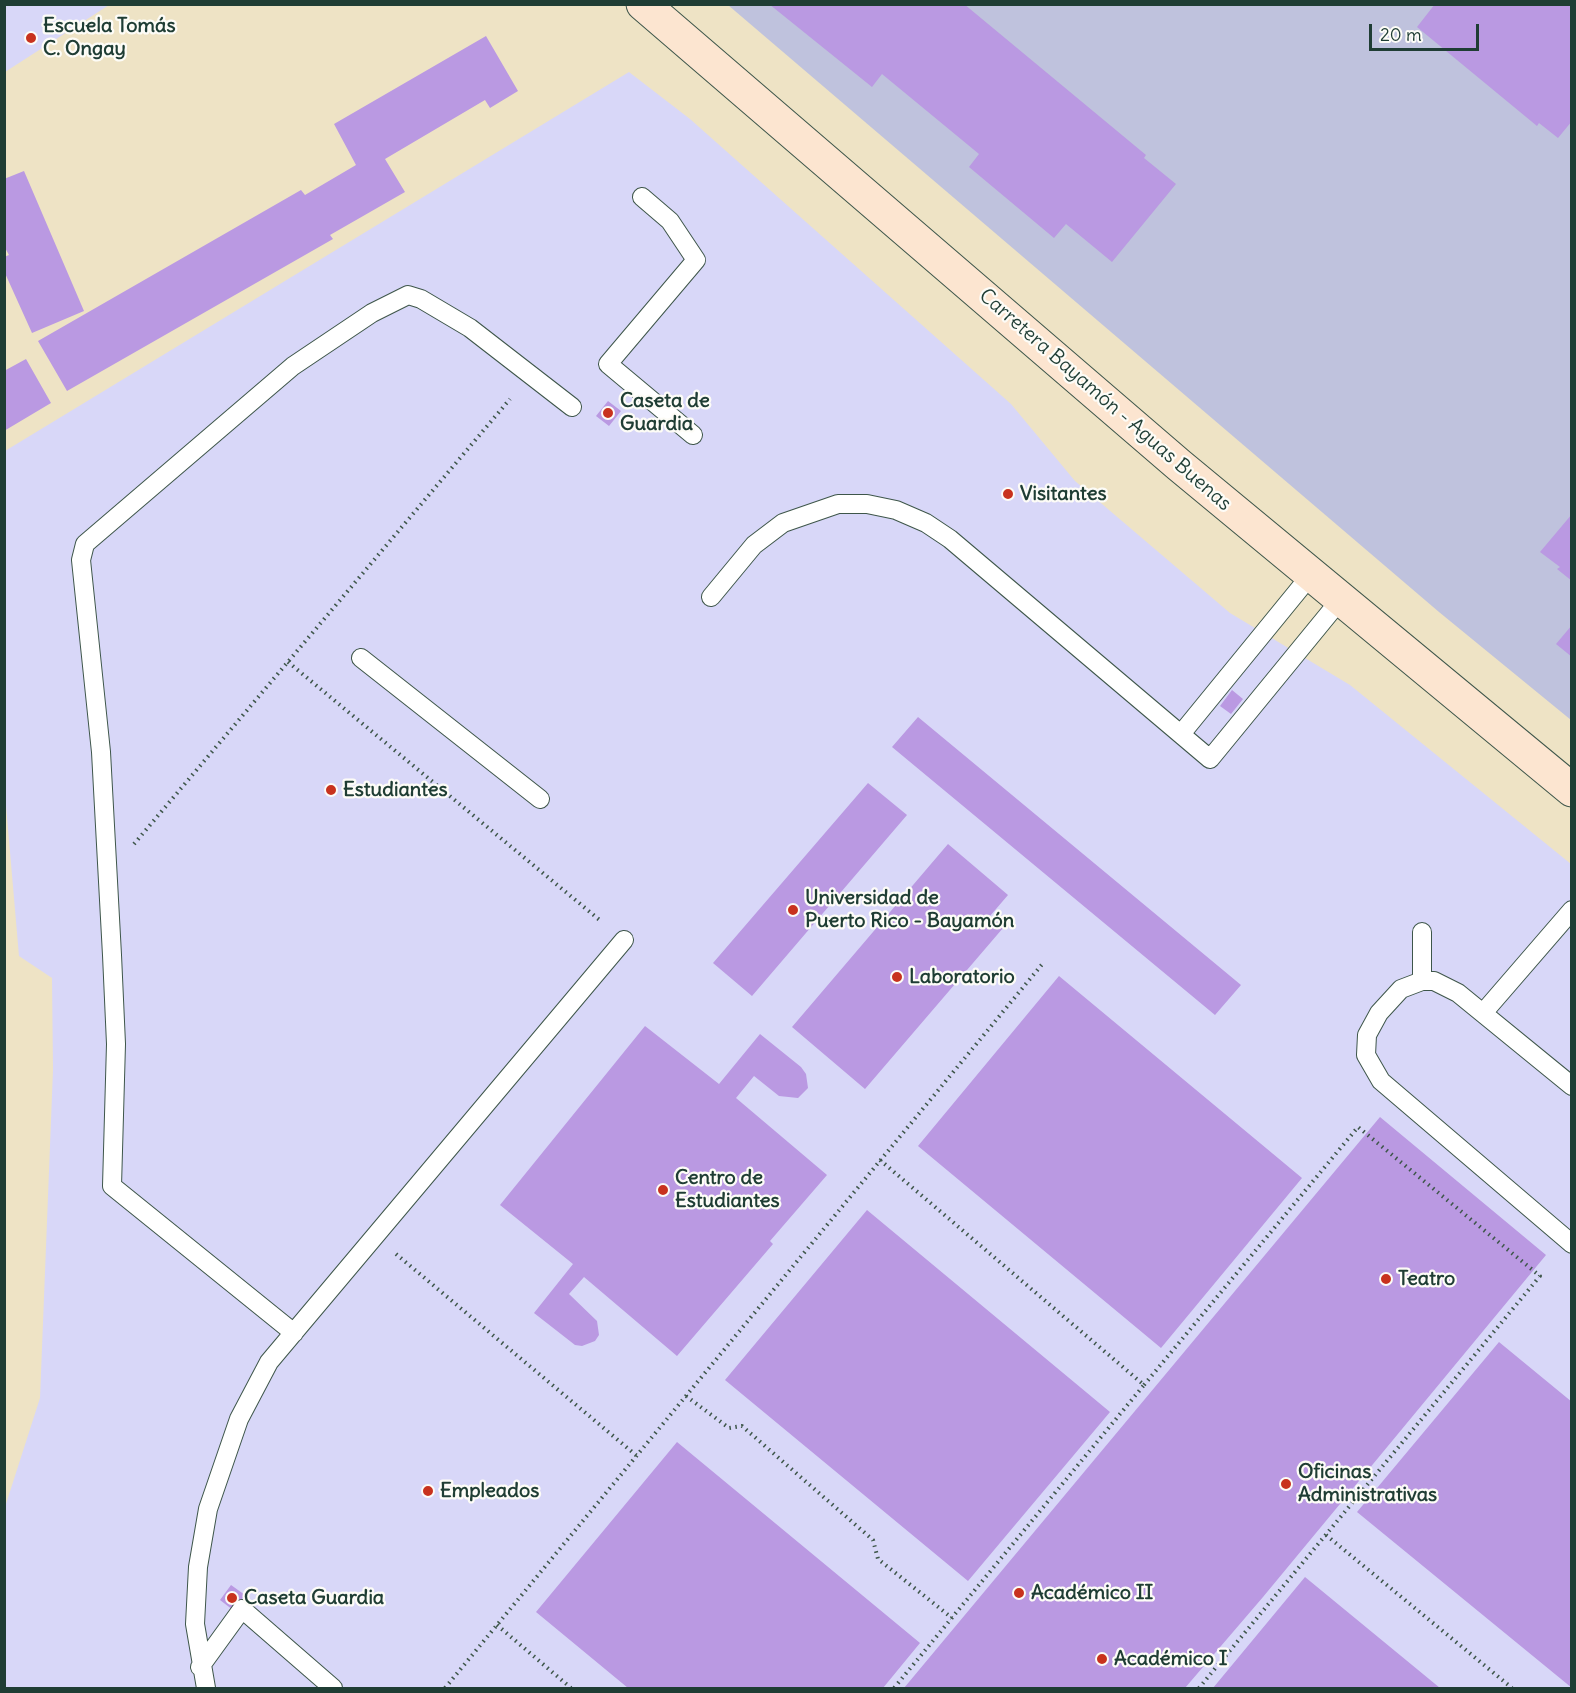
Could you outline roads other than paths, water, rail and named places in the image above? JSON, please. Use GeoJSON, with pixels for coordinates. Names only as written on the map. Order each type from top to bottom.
{"type":"FeatureCollection","features":[{"type":"Feature","properties":{"kind":"street","name":"Carretera Bayamón - Aguas Buenas"},"geometry":{"type":"LineString","coordinates":[[643,4],[1310,576],[1572,790]]}},
{"type":"Feature","properties":{"kind":"lane"},"geometry":{"type":"LineString","coordinates":[[642,197],[670,220],[696,260],[608,364],[693,435]]}},
{"type":"Feature","properties":{"kind":"lane"},"geometry":{"type":"LineString","coordinates":[[294,1333],[112,1186],[116,1044],[112,945],[101,752],[81,560],[85,544],[293,366],[372,313],[408,295],[421,298],[470,328],[572,407]]}},
{"type":"Feature","properties":{"kind":"lane"},"geometry":{"type":"LineString","coordinates":[[711,597],[754,545],[783,523],[838,504],[867,504],[896,510],[926,523],[950,539],[1210,759],[1341,599]]}},
{"type":"Feature","properties":{"kind":"lane"},"geometry":{"type":"LineString","coordinates":[[1181,734],[1310,576]]}},
{"type":"Feature","properties":{"kind":"lane"},"geometry":{"type":"LineString","coordinates":[[361,658],[540,800]]}},
{"type":"Feature","properties":{"kind":"lane"},"geometry":{"type":"LineString","coordinates":[[1483,1013],[1572,910]]}},
{"type":"Feature","properties":{"kind":"lane"},"geometry":{"type":"LineString","coordinates":[[1422,932],[1422,981]]}},
{"type":"Feature","properties":{"kind":"lane"},"geometry":{"type":"LineString","coordinates":[[206,1689],[200,1667],[195,1624],[198,1567],[208,1509],[239,1419],[269,1362],[624,940]]}},
{"type":"Feature","properties":{"kind":"lane"},"geometry":{"type":"LineString","coordinates":[[1572,1086],[1448,986],[1422,981],[1401,989],[1379,1013],[1365,1045],[1369,1064],[1381,1081],[1572,1244]]}},
{"type":"Feature","properties":{"kind":"lane"},"geometry":{"type":"LineString","coordinates":[[200,1667],[242,1609],[333,1689]]}},
{"type":"Feature","properties":{"kind":"place","name":"Escuela Tomás C. Ongay"},"geometry":{"type":"Point","coordinates":[31,38]}},
{"type":"Feature","properties":{"kind":"place","name":"Caseta de Guardia"},"geometry":{"type":"Point","coordinates":[608,413]}},
{"type":"Feature","properties":{"kind":"place","name":"Visitantes"},"geometry":{"type":"Point","coordinates":[1008,494]}},
{"type":"Feature","properties":{"kind":"place","name":"Estudiantes"},"geometry":{"type":"Point","coordinates":[331,790]}},
{"type":"Feature","properties":{"kind":"place","name":"Universidad de Puerto Rico - Bayamón"},"geometry":{"type":"Point","coordinates":[793,910]}},
{"type":"Feature","properties":{"kind":"place","name":"Laboratorio"},"geometry":{"type":"Point","coordinates":[897,977]}},
{"type":"Feature","properties":{"kind":"place","name":"Centro de Estudiantes"},"geometry":{"type":"Point","coordinates":[663,1190]}},
{"type":"Feature","properties":{"kind":"place","name":"Teatro"},"geometry":{"type":"Point","coordinates":[1386,1279]}},
{"type":"Feature","properties":{"kind":"place","name":"Oficinas Administrativas"},"geometry":{"type":"Point","coordinates":[1286,1484]}},
{"type":"Feature","properties":{"kind":"place","name":"Empleados"},"geometry":{"type":"Point","coordinates":[428,1491]}},
{"type":"Feature","properties":{"kind":"place","name":"Académico II"},"geometry":{"type":"Point","coordinates":[1019,1593]}},
{"type":"Feature","properties":{"kind":"place","name":"Caseta Guardia"},"geometry":{"type":"Point","coordinates":[232,1598]}},
{"type":"Feature","properties":{"kind":"place","name":"Académico I"},"geometry":{"type":"Point","coordinates":[1102,1659]}}]}
